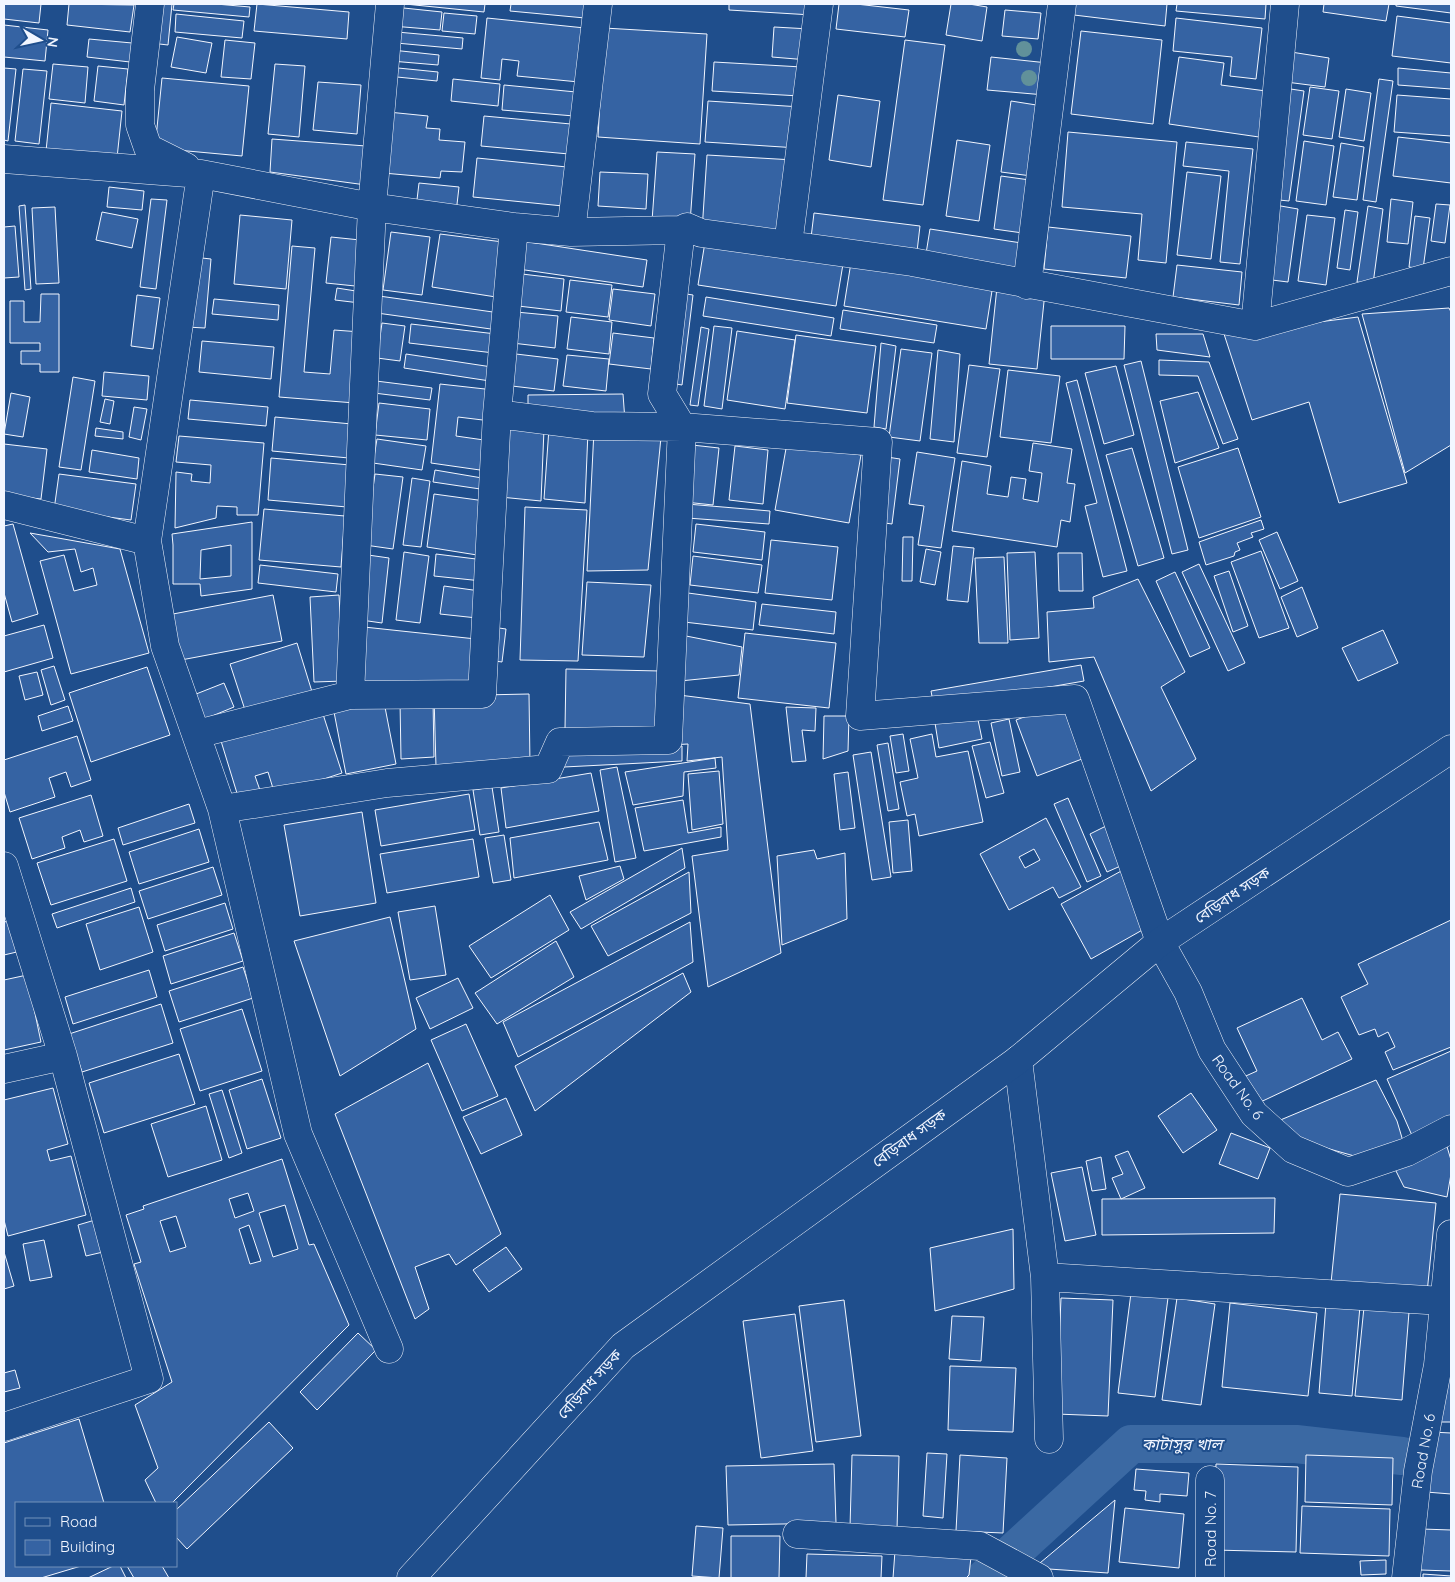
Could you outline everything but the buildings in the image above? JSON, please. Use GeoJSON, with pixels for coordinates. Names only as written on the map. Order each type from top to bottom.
{"type":"FeatureCollection","features":[{"type":"Feature","properties":{"kind":"main road"},"geometry":{"type":"LineString","coordinates":[[150,4],[140,90],[140,125],[148,148],[201,174]]}},
{"type":"Feature","properties":{"kind":"main road"},"geometry":{"type":"LineString","coordinates":[[350,696],[372,206],[390,4]]}},
{"type":"Feature","properties":{"kind":"main road"},"geometry":{"type":"LineString","coordinates":[[571,232],[598,4]]}},
{"type":"Feature","properties":{"kind":"main road"},"geometry":{"type":"LineString","coordinates":[[788,245],[819,4]]}},
{"type":"Feature","properties":{"kind":"main road"},"geometry":{"type":"LineString","coordinates":[[1028,284],[1062,4]]}},
{"type":"Feature","properties":{"kind":"main road"},"geometry":{"type":"LineString","coordinates":[[1255,326],[1285,4]]}},
{"type":"Feature","properties":{"kind":"main road"},"geometry":{"type":"LineString","coordinates":[[4,158],[201,174],[372,206],[514,227],[571,232],[681,230],[687,227],[701,233],[912,262],[1255,326],[1451,271]]}},
{"type":"Feature","properties":{"kind":"main road"},"geometry":{"type":"LineString","coordinates":[[201,174],[147,541],[165,646],[222,809],[298,1134],[389,1349]]}},
{"type":"Feature","properties":{"kind":"main road"},"geometry":{"type":"LineString","coordinates":[[197,734],[350,696],[482,694],[498,414],[514,227]]}},
{"type":"Feature","properties":{"kind":"main road"},"geometry":{"type":"LineString","coordinates":[[222,809],[387,783],[548,769],[560,742],[668,740],[682,426],[662,394],[681,230]]}},
{"type":"Feature","properties":{"kind":"main road"},"geometry":{"type":"LineString","coordinates":[[498,414],[592,426],[682,426]]}},
{"type":"Feature","properties":{"kind":"main road","name":"Road No. 6"},"geometry":{"type":"LineString","coordinates":[[682,426],[878,442],[860,716],[1075,699],[1160,942],[1188,992],[1212,1050],[1254,1114],[1293,1149],[1348,1172],[1407,1152],[1451,1129]]}},
{"type":"Feature","properties":{"kind":"main road"},"geometry":{"type":"LineString","coordinates":[[4,505],[147,541]]}},
{"type":"Feature","properties":{"kind":"main road","name":"বেড়িবাধ সড়ক"},"geometry":{"type":"LineString","coordinates":[[411,1578],[623,1346],[1018,1060],[1160,942],[1451,749]]}},
{"type":"Feature","properties":{"kind":"main road"},"geometry":{"type":"LineString","coordinates":[[4,866],[63,1056],[149,1379],[4,1427]]}},
{"type":"Feature","properties":{"kind":"main road"},"geometry":{"type":"LineString","coordinates":[[4,1069],[63,1056]]}},
{"type":"Feature","properties":{"kind":"main road"},"geometry":{"type":"LineString","coordinates":[[1018,1060],[1045,1277],[1050,1439]]}},
{"type":"Feature","properties":{"kind":"main road","name":"Road No. 6"},"geometry":{"type":"LineString","coordinates":[[1406,1578],[1418,1472],[1438,1365],[1451,1234]]}},
{"type":"Feature","properties":{"kind":"main road"},"geometry":{"type":"LineString","coordinates":[[1045,1277],[1443,1301]]}},
{"type":"Feature","properties":{"kind":"main road","name":"Road No. 7"},"geometry":{"type":"LineString","coordinates":[[1210,1480],[1210,1578]]}},
{"type":"Feature","properties":{"kind":"main road"},"geometry":{"type":"LineString","coordinates":[[797,1534],[980,1546],[1039,1578]]}},
{"type":"Feature","properties":{"kind":"main road"},"geometry":{"type":"LineString","coordinates":[[1394,1578],[1406,1578]]}},
{"type":"Feature","properties":{"kind":"waterway","name":"কাটাসুর খাল"},"geometry":{"type":"LineString","coordinates":[[985,1578],[1131,1444],[1296,1444],[1402,1456]]}}]}
